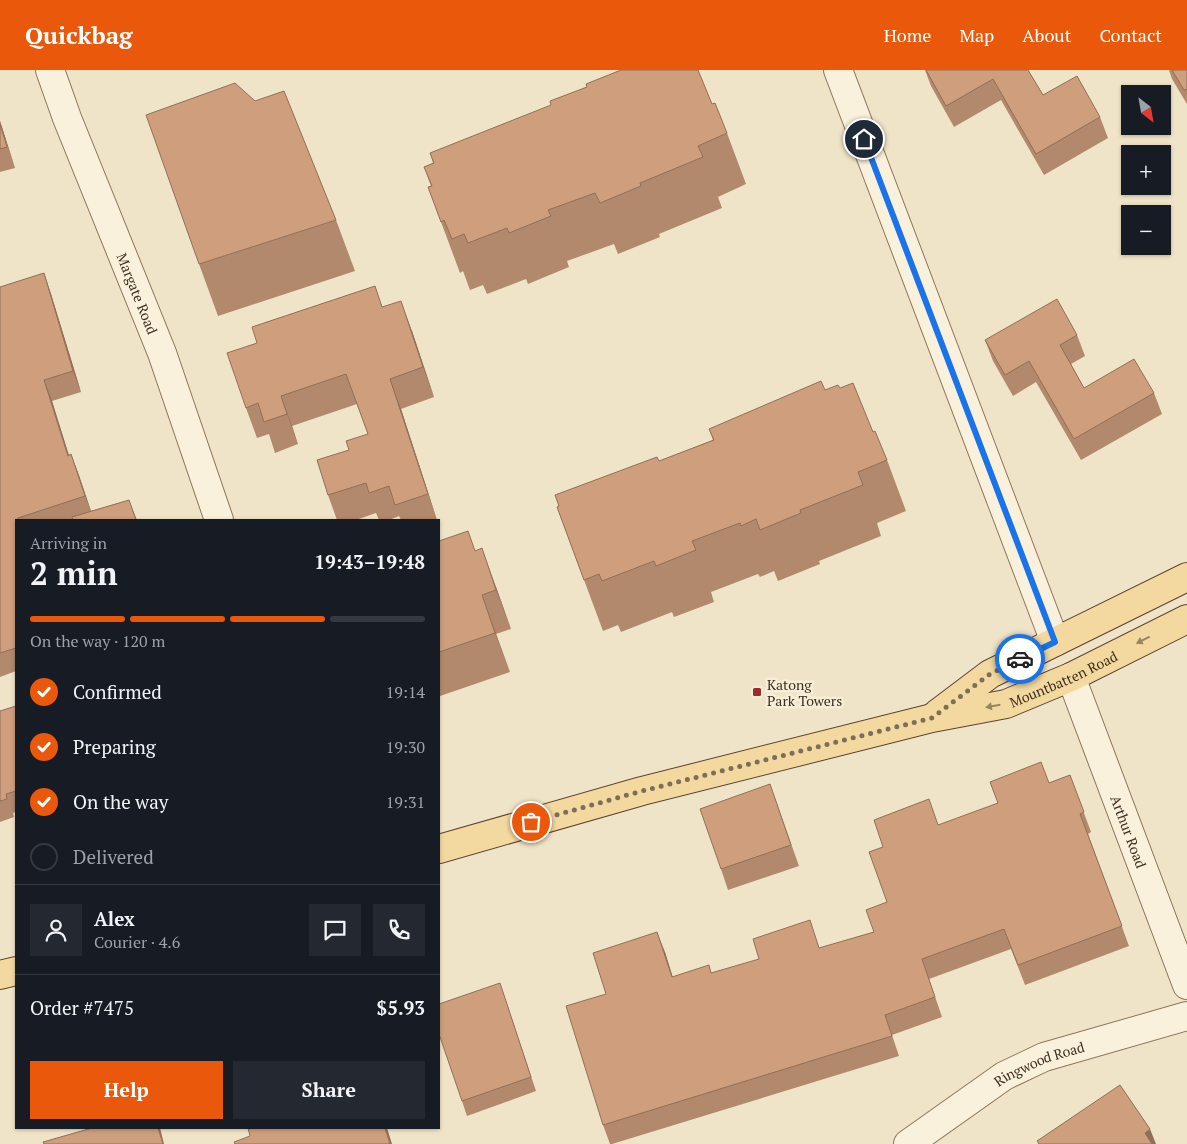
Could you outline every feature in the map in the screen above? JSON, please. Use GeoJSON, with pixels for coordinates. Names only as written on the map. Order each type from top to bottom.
{"type":"FeatureCollection","features":[{"type":"Feature","properties":{"kind":"main road","name":"Mountbatten Road"},"geometry":{"type":"LineString","coordinates":[[932,718],[990,674],[1187,576]]}},
{"type":"Feature","properties":{"kind":"main road","name":"Mountbatten Road"},"geometry":{"type":"LineString","coordinates":[[440,849],[642,791],[932,718],[1006,704],[1071,677],[1187,619]]}},
{"type":"Feature","properties":{"kind":"main road"},"geometry":{"type":"LineString","coordinates":[[0,975],[15,970]]}},
{"type":"Feature","properties":{"kind":"street","name":"Margate Road"},"geometry":{"type":"LineString","coordinates":[[50,70],[67,118],[162,353],[219,519]]}},
{"type":"Feature","properties":{"kind":"street"},"geometry":{"type":"LineString","coordinates":[[838,70],[1055,642]]}},
{"type":"Feature","properties":{"kind":"street","name":"Arthur Road"},"geometry":{"type":"LineString","coordinates":[[1071,677],[1187,985]]}},
{"type":"Feature","properties":{"kind":"street","name":"Ringwood Road"},"geometry":{"type":"LineString","coordinates":[[908,1144],[1004,1076],[1044,1057],[1187,1016]]}},
{"type":"Feature","properties":{"kind":"building"},"geometry":{"type":"Polygon","coordinates":[[[621,70],[698,70],[712,104],[715,103],[727,133],[698,146],[703,157],[640,183],[641,186],[600,203],[595,193],[548,210],[551,216],[509,233],[507,228],[468,243],[464,234],[452,239],[444,220],[441,222],[428,187],[432,186],[424,167],[434,163],[430,153],[551,105],[550,101],[587,87],[586,84],[621,70]]]}},
{"type":"Feature","properties":{"kind":"building"},"geometry":{"type":"Polygon","coordinates":[[[926,70],[1028,70],[1043,95],[1077,76],[1100,117],[1036,154],[993,79],[946,106],[926,70]]]}},
{"type":"Feature","properties":{"kind":"building"},"geometry":{"type":"Polygon","coordinates":[[[1172,70],[1187,70],[1187,89],[1184,90],[1172,70]]]}},
{"type":"Feature","properties":{"kind":"building"},"geometry":{"type":"Polygon","coordinates":[[[235,83],[255,101],[284,91],[336,220],[199,264],[146,115],[235,83]]]}},
{"type":"Feature","properties":{"kind":"building"},"geometry":{"type":"Polygon","coordinates":[[[0,124],[7,147],[0,149],[0,124]]]}},
{"type":"Feature","properties":{"kind":"building"},"geometry":{"type":"Polygon","coordinates":[[[44,273],[73,371],[44,380],[68,456],[71,454],[85,496],[15,519],[15,648],[0,653],[0,287],[44,273]]]}},
{"type":"Feature","properties":{"kind":"building"},"geometry":{"type":"Polygon","coordinates":[[[375,286],[382,307],[401,301],[423,367],[390,379],[428,494],[395,505],[389,486],[369,493],[366,483],[328,495],[317,460],[349,450],[346,441],[368,434],[346,374],[281,396],[287,414],[264,422],[258,403],[246,408],[227,353],[257,343],[252,327],[375,286]]]}},
{"type":"Feature","properties":{"kind":"building"},"geometry":{"type":"Polygon","coordinates":[[[1057,299],[1077,335],[1060,345],[1084,388],[1134,359],[1154,393],[1074,439],[1029,361],[1005,375],[985,340],[1057,299]]]}},
{"type":"Feature","properties":{"kind":"building"},"geometry":{"type":"Polygon","coordinates":[[[821,381],[825,390],[838,385],[840,388],[853,383],[887,460],[858,472],[863,485],[800,510],[801,513],[760,530],[756,519],[741,526],[740,523],[692,541],[696,550],[656,566],[654,561],[602,581],[599,574],[584,580],[557,507],[559,506],[555,495],[657,457],[659,461],[714,440],[709,429],[821,381]]]}},
{"type":"Feature","properties":{"kind":"building"},"geometry":{"type":"Polygon","coordinates":[[[129,500],[136,519],[73,519],[72,517],[129,500]]]}},
{"type":"Feature","properties":{"kind":"building"},"geometry":{"type":"Polygon","coordinates":[[[468,531],[475,551],[482,548],[496,590],[482,595],[495,633],[440,652],[440,541],[468,531]]]}},
{"type":"Feature","properties":{"kind":"building"},"geometry":{"type":"Polygon","coordinates":[[[15,706],[15,791],[6,794],[7,799],[0,801],[0,711],[15,706]]]}},
{"type":"Feature","properties":{"kind":"building"},"geometry":{"type":"Polygon","coordinates":[[[1041,762],[1049,783],[1070,775],[1084,812],[1080,814],[1122,926],[1018,965],[1004,929],[922,959],[935,997],[885,1015],[892,1036],[603,1125],[566,1006],[606,994],[593,953],[657,932],[672,977],[709,965],[711,973],[759,959],[753,939],[810,920],[819,948],[874,932],[866,910],[887,902],[869,852],[883,847],[874,820],[929,799],[938,825],[998,803],[990,782],[1041,762]]]}},
{"type":"Feature","properties":{"kind":"building"},"geometry":{"type":"Polygon","coordinates":[[[770,784],[791,845],[721,869],[700,809],[770,784]]]}},
{"type":"Feature","properties":{"kind":"building"},"geometry":{"type":"Polygon","coordinates":[[[500,983],[531,1077],[462,1101],[440,1037],[440,1004],[500,983]]]}},
{"type":"Feature","properties":{"kind":"building"},"geometry":{"type":"Polygon","coordinates":[[[1120,1085],[1150,1129],[1145,1133],[1152,1144],[1039,1144],[1037,1141],[1120,1085]]]}},
{"type":"Feature","properties":{"kind":"building"},"geometry":{"type":"Polygon","coordinates":[[[88,1129],[158,1129],[163,1144],[44,1144],[43,1142],[88,1129]]]}},
{"type":"Feature","properties":{"kind":"building"},"geometry":{"type":"Polygon","coordinates":[[[248,1129],[385,1129],[390,1144],[235,1144],[234,1142],[250,1136],[248,1129]]]}},
{"type":"Feature","properties":{"kind":"way so far"},"geometry":{"type":"LineString","coordinates":[[531,822],[642,791],[932,718],[990,674],[1020,659]]}},
{"type":"Feature","properties":{"kind":"place","name":"Katong Park Towers"},"geometry":{"type":"Point","coordinates":[757,692]}},
{"type":"Feature","properties":{"kind":"route"},"geometry":{"type":"LineString","coordinates":[[864,139],[919,278],[1055,642],[1020,659]]}}]}
